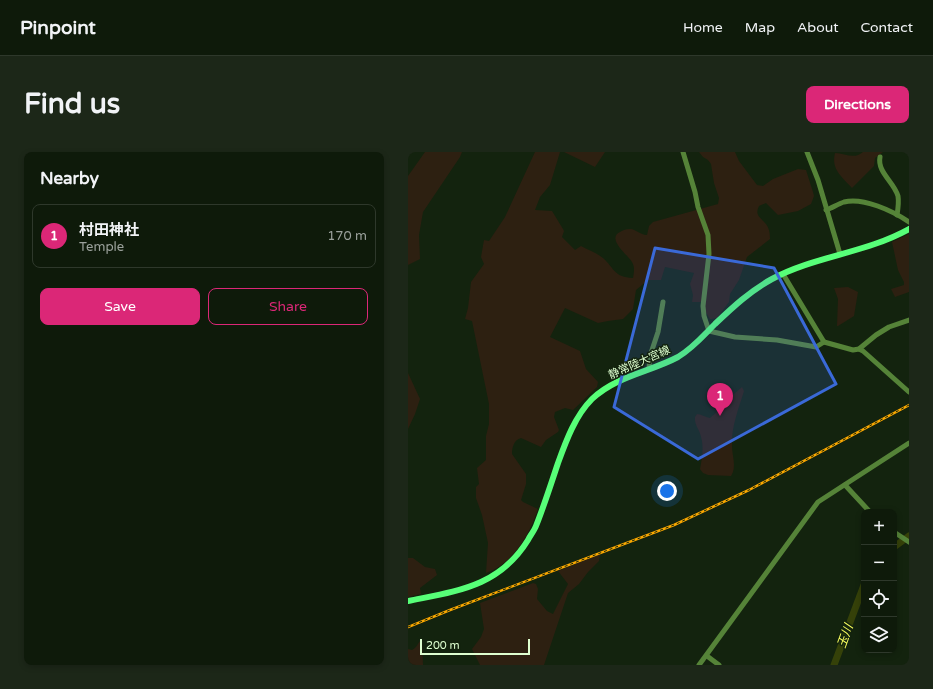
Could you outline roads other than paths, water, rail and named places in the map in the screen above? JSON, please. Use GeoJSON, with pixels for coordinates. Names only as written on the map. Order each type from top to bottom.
{"type":"FeatureCollection","features":[{"type":"Feature","properties":{"kind":"main road","name":"静常陸大宮線"},"geometry":{"type":"LineString","coordinates":[[408,601],[463,589],[489,578],[504,569],[520,552],[535,528],[564,446],[582,412],[591,400],[603,390],[620,380],[667,362],[685,352],[698,342],[742,299],[772,279],[802,266],[887,240],[909,229]]}},
{"type":"Feature","properties":{"kind":"street"},"geometry":{"type":"LineString","coordinates":[[683,152],[698,207],[708,235],[709,254],[703,306],[704,316],[709,331],[735,337],[777,340],[816,347],[824,342]]}},
{"type":"Feature","properties":{"kind":"street"},"geometry":{"type":"LineString","coordinates":[[807,152],[818,180],[840,254]]}},
{"type":"Feature","properties":{"kind":"street"},"geometry":{"type":"LineString","coordinates":[[880,157],[880,167],[891,183],[898,197],[897,215]]}},
{"type":"Feature","properties":{"kind":"street"},"geometry":{"type":"LineString","coordinates":[[826,210],[842,203],[870,203],[909,222]]}},
{"type":"Feature","properties":{"kind":"street"},"geometry":{"type":"LineString","coordinates":[[783,274],[824,342],[853,350],[859,349],[876,335],[890,327],[909,320]]}},
{"type":"Feature","properties":{"kind":"street"},"geometry":{"type":"LineString","coordinates":[[649,368],[650,356],[658,332],[663,302]]}},
{"type":"Feature","properties":{"kind":"street"},"geometry":{"type":"LineString","coordinates":[[859,349],[909,392]]}},
{"type":"Feature","properties":{"kind":"street"},"geometry":{"type":"LineString","coordinates":[[699,665],[818,502],[909,443]]}},
{"type":"Feature","properties":{"kind":"street"},"geometry":{"type":"LineString","coordinates":[[845,485],[867,509]]}},
{"type":"Feature","properties":{"kind":"street"},"geometry":{"type":"LineString","coordinates":[[897,534],[909,542]]}},
{"type":"Feature","properties":{"kind":"street"},"geometry":{"type":"LineString","coordinates":[[707,656],[719,665]]}},
{"type":"Feature","properties":{"kind":"waterway","name":"玉川"},"geometry":{"type":"LineString","coordinates":[[897,545],[909,536]]}},
{"type":"Feature","properties":{"kind":"waterway","name":"玉川"},"geometry":{"type":"LineString","coordinates":[[834,665],[861,593]]}},
{"type":"Feature","properties":{"kind":"railway"},"geometry":{"type":"LineString","coordinates":[[408,627],[674,525],[749,490],[909,405]]}},
{"type":"Feature","properties":{"kind":"place","name":"村田神社"},"geometry":{"type":"Point","coordinates":[720,416]}}]}
